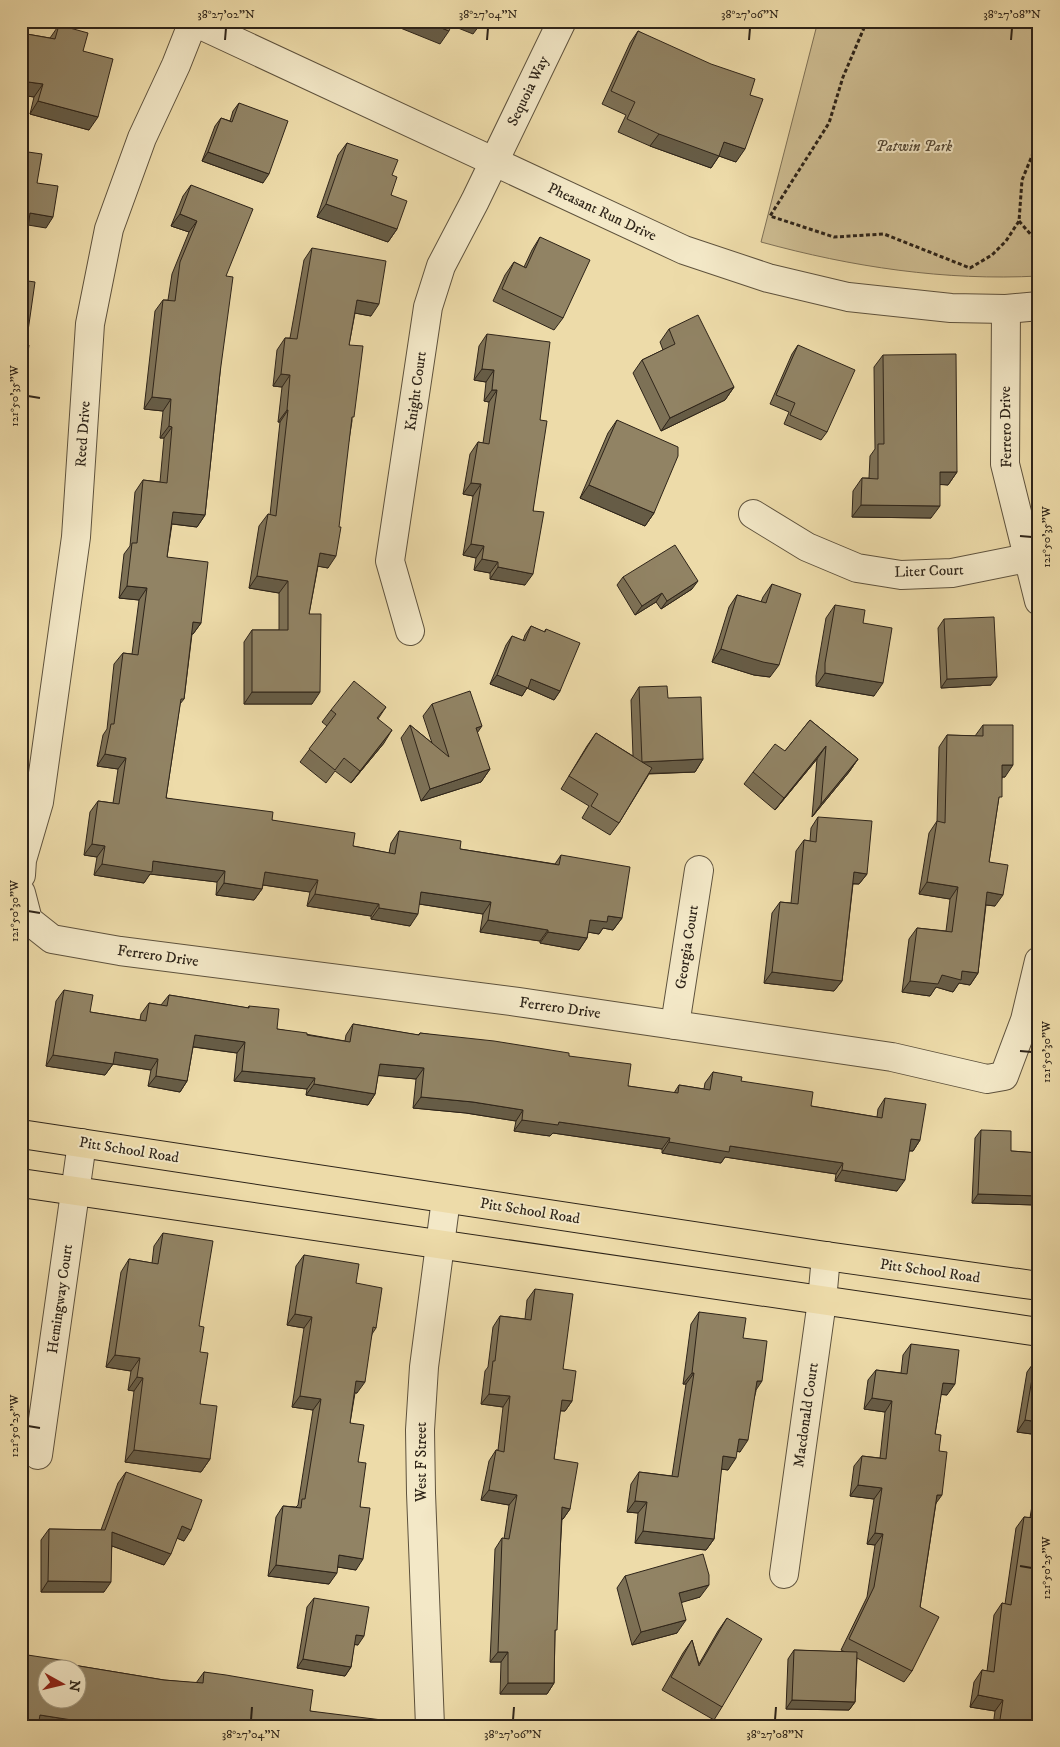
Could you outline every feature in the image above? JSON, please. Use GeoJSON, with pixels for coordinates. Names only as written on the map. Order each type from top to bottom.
{"type":"FeatureCollection","features":[{"type":"Feature","properties":{"kind":"main road","name":"Pitt School Road"},"geometry":{"type":"LineString","coordinates":[[21,1134],[826,1256],[1039,1286]]}},
{"type":"Feature","properties":{"kind":"main road"},"geometry":{"type":"LineString","coordinates":[[21,1183],[1039,1332]]}},
{"type":"Feature","properties":{"kind":"street","name":"Pheasant Run Drive"},"geometry":{"type":"LineString","coordinates":[[193,21],[684,250],[768,278],[848,297],[951,308],[1006,310],[1039,306]]}},
{"type":"Feature","properties":{"kind":"street","name":"Reed Drive"},"geometry":{"type":"LineString","coordinates":[[22,867],[38,802],[76,537],[92,314],[109,229],[142,138],[176,65],[193,21]]}},
{"type":"Feature","properties":{"kind":"street","name":"Sequoia Way"},"geometry":{"type":"LineString","coordinates":[[493,162],[562,21]]}},
{"type":"Feature","properties":{"kind":"street","name":"Knight Court"},"geometry":{"type":"LineString","coordinates":[[410,631],[390,561],[428,307],[441,266],[493,162]]}},
{"type":"Feature","properties":{"kind":"street","name":"Ferrero Drive"},"geometry":{"type":"LineString","coordinates":[[1006,310],[1005,464],[1039,601]]}},
{"type":"Feature","properties":{"kind":"street","name":"Liter Court"},"geometry":{"type":"LineString","coordinates":[[753,514],[807,547],[857,568],[901,575],[952,573],[1027,558]]}},
{"type":"Feature","properties":{"kind":"street","name":"Georgia Court"},"geometry":{"type":"LineString","coordinates":[[675,1025],[699,870]]}},
{"type":"Feature","properties":{"kind":"street","name":"Ferrero Drive"},"geometry":{"type":"LineString","coordinates":[[21,893],[28,920],[52,939],[120,951],[518,1002],[675,1025],[892,1058],[987,1079],[1004,1076],[1025,1020],[1039,960]]}},
{"type":"Feature","properties":{"kind":"street","name":"Hemingway Court"},"geometry":{"type":"LineString","coordinates":[[38,1455],[82,1143]]}},
{"type":"Feature","properties":{"kind":"street","name":"West F Street"},"geometry":{"type":"LineString","coordinates":[[430,1726],[420,1493],[420,1430],[424,1367],[446,1199]]}},
{"type":"Feature","properties":{"kind":"street","name":"Macdonald Court"},"geometry":{"type":"LineString","coordinates":[[784,1574],[822,1300],[826,1256]]}},
{"type":"Feature","properties":{"kind":"path"},"geometry":{"type":"LineString","coordinates":[[867,21],[843,77],[829,123],[770,216],[834,237],[884,234],[970,268],[992,255],[1006,241],[1019,221],[1022,180],[1039,139]]}},
{"type":"Feature","properties":{"kind":"path"},"geometry":{"type":"LineString","coordinates":[[1027,21],[1039,37]]}},
{"type":"Feature","properties":{"kind":"path"},"geometry":{"type":"LineString","coordinates":[[1019,221],[1039,244]]}},
{"type":"Feature","properties":{"kind":"green space","name":"Patwin Park"},"geometry":{"type":"Polygon","coordinates":[[[818,21],[1039,21],[1039,276],[969,276],[899,270],[830,259],[761,242],[818,21]]]}},
{"type":"Feature","properties":{"kind":"building"},"geometry":{"type":"Polygon","coordinates":[[[424,21],[453,21],[449,31],[424,21]]]}},
{"type":"Feature","properties":{"kind":"building"},"geometry":{"type":"Polygon","coordinates":[[[59,25],[88,33],[83,51],[113,59],[98,117],[38,101],[43,84],[21,81],[21,33],[55,39],[59,25]]]}},
{"type":"Feature","properties":{"kind":"building"},"geometry":{"type":"Polygon","coordinates":[[[638,31],[711,64],[755,79],[750,95],[763,99],[745,149],[724,142],[719,156],[659,134],[627,119],[635,102],[611,91],[638,31]]]}},
{"type":"Feature","properties":{"kind":"building"},"geometry":{"type":"Polygon","coordinates":[[[239,103],[288,121],[269,174],[208,152],[221,118],[232,122],[239,103]]]}},
{"type":"Feature","properties":{"kind":"building"},"geometry":{"type":"Polygon","coordinates":[[[347,143],[398,160],[392,175],[397,177],[391,195],[407,201],[397,229],[326,204],[347,143]]]}},
{"type":"Feature","properties":{"kind":"building"},"geometry":{"type":"Polygon","coordinates":[[[21,151],[42,154],[37,183],[58,186],[53,217],[30,213],[21,280],[21,151]]]}},
{"type":"Feature","properties":{"kind":"building"},"geometry":{"type":"Polygon","coordinates":[[[191,185],[253,209],[226,276],[233,277],[220,373],[205,515],[173,512],[167,557],[208,562],[201,623],[193,622],[184,699],[181,699],[166,798],[273,812],[272,820],[355,833],[353,846],[395,854],[399,831],[461,841],[460,849],[559,865],[561,855],[630,867],[622,918],[608,916],[607,922],[590,920],[587,938],[488,920],[491,902],[421,892],[418,914],[379,908],[379,904],[315,894],[318,880],[265,872],[262,889],[224,883],[225,871],[153,861],[152,872],[102,864],[105,846],[92,844],[98,801],[119,804],[126,758],[105,754],[111,724],[114,724],[123,653],[138,655],[147,588],[127,586],[132,543],[137,543],[143,480],[167,483],[172,427],[169,426],[171,399],[152,397],[163,300],[175,301],[180,262],[197,221],[180,214],[191,185]]]}},
{"type":"Feature","properties":{"kind":"building"},"geometry":{"type":"Polygon","coordinates":[[[540,237],[590,260],[563,318],[502,289],[514,262],[526,268],[540,237]]]}},
{"type":"Feature","properties":{"kind":"building"},"geometry":{"type":"Polygon","coordinates":[[[312,248],[386,261],[379,304],[357,300],[349,345],[363,346],[354,417],[352,417],[339,527],[341,527],[336,556],[320,553],[309,614],[321,614],[320,692],[252,692],[252,630],[288,630],[288,581],[257,576],[268,514],[276,516],[290,375],[281,374],[285,338],[297,339],[312,248]]]}},
{"type":"Feature","properties":{"kind":"building"},"geometry":{"type":"Polygon","coordinates":[[[21,280],[35,282],[26,345],[29,345],[21,404],[21,280]]]}},
{"type":"Feature","properties":{"kind":"building"},"geometry":{"type":"Polygon","coordinates":[[[698,315],[734,387],[670,418],[642,360],[675,344],[669,329],[698,315]]]}},
{"type":"Feature","properties":{"kind":"building"},"geometry":{"type":"Polygon","coordinates":[[[487,334],[550,342],[540,420],[547,421],[533,511],[544,512],[533,574],[498,567],[498,562],[482,559],[484,546],[471,544],[481,484],[471,483],[478,442],[489,444],[497,390],[492,390],[494,370],[482,369],[487,334]]]}},
{"type":"Feature","properties":{"kind":"building"},"geometry":{"type":"Polygon","coordinates":[[[798,345],[855,370],[827,432],[790,415],[795,403],[776,395],[798,345]]]}},
{"type":"Feature","properties":{"kind":"building"},"geometry":{"type":"Polygon","coordinates":[[[956,354],[957,472],[940,472],[940,506],[861,505],[862,478],[878,479],[878,444],[884,444],[883,355],[956,354]]]}},
{"type":"Feature","properties":{"kind":"building"},"geometry":{"type":"Polygon","coordinates":[[[617,420],[678,447],[678,456],[654,513],[589,485],[617,420]]]}},
{"type":"Feature","properties":{"kind":"building"},"geometry":{"type":"Polygon","coordinates":[[[675,545],[698,581],[667,601],[662,593],[642,606],[623,577],[675,545]]]}},
{"type":"Feature","properties":{"kind":"building"},"geometry":{"type":"Polygon","coordinates":[[[772,584],[801,594],[779,665],[721,649],[737,595],[766,603],[772,584]]]}},
{"type":"Feature","properties":{"kind":"building"},"geometry":{"type":"Polygon","coordinates":[[[835,605],[865,610],[863,623],[892,628],[883,683],[825,673],[835,605]]]}},
{"type":"Feature","properties":{"kind":"building"},"geometry":{"type":"Polygon","coordinates":[[[994,617],[997,677],[947,679],[944,619],[994,617]]]}},
{"type":"Feature","properties":{"kind":"building"},"geometry":{"type":"Polygon","coordinates":[[[531,626],[545,632],[546,629],[580,643],[560,691],[531,679],[528,688],[497,675],[512,636],[525,641],[531,626]]]}},
{"type":"Feature","properties":{"kind":"building"},"geometry":{"type":"Polygon","coordinates":[[[354,681],[386,707],[377,718],[392,730],[360,771],[344,758],[335,770],[309,749],[336,714],[331,710],[354,681]]]}},
{"type":"Feature","properties":{"kind":"building"},"geometry":{"type":"Polygon","coordinates":[[[667,686],[668,698],[701,697],[703,759],[642,762],[639,687],[667,686]]]}},
{"type":"Feature","properties":{"kind":"building"},"geometry":{"type":"Polygon","coordinates":[[[470,691],[482,726],[476,728],[490,769],[430,789],[410,725],[449,757],[432,704],[470,691]]]}},
{"type":"Feature","properties":{"kind":"building"},"geometry":{"type":"Polygon","coordinates":[[[810,720],[858,759],[821,804],[826,746],[784,798],[753,772],[775,744],[785,751],[810,720]]]}},
{"type":"Feature","properties":{"kind":"building"},"geometry":{"type":"Polygon","coordinates":[[[983,725],[1013,725],[1013,765],[1002,765],[1002,797],[999,797],[989,862],[1008,865],[1003,895],[987,892],[978,973],[962,971],[961,980],[942,975],[938,984],[910,981],[917,928],[952,932],[958,887],[927,882],[937,821],[945,823],[947,735],[983,736],[983,725]]]}},
{"type":"Feature","properties":{"kind":"building"},"geometry":{"type":"Polygon","coordinates":[[[596,733],[652,768],[619,823],[591,806],[598,794],[569,776],[596,733]]]}},
{"type":"Feature","properties":{"kind":"building"},"geometry":{"type":"Polygon","coordinates":[[[818,817],[872,821],[867,874],[854,872],[842,981],[772,972],[780,902],[798,904],[804,840],[816,842],[818,817]]]}},
{"type":"Feature","properties":{"kind":"building"},"geometry":{"type":"Polygon","coordinates":[[[64,990],[93,995],[90,1012],[146,1021],[149,1003],[167,1006],[169,995],[249,1008],[249,1006],[279,1009],[277,1029],[350,1042],[353,1024],[419,1035],[420,1033],[494,1041],[569,1053],[569,1056],[631,1064],[628,1086],[678,1093],[679,1085],[710,1090],[713,1072],[742,1077],[741,1081],[813,1092],[811,1106],[882,1118],[885,1098],[926,1104],[920,1140],[911,1139],[905,1180],[842,1170],[843,1163],[730,1146],[729,1152],[669,1142],[670,1138],[559,1122],[558,1125],[522,1120],[523,1110],[473,1102],[421,1097],[424,1068],[380,1064],[375,1094],[314,1084],[315,1078],[242,1071],[245,1042],[195,1035],[187,1081],[156,1076],[158,1059],[115,1052],[113,1064],[53,1055],[64,990]]]}},
{"type":"Feature","properties":{"kind":"building"},"geometry":{"type":"Polygon","coordinates":[[[981,1130],[1011,1131],[1011,1151],[1039,1153],[1039,1196],[978,1194],[981,1130]]]}},
{"type":"Feature","properties":{"kind":"building"},"geometry":{"type":"Polygon","coordinates":[[[163,1233],[213,1241],[199,1326],[204,1327],[200,1352],[208,1353],[200,1404],[217,1406],[210,1459],[134,1450],[143,1378],[137,1377],[140,1358],[115,1355],[129,1259],[158,1264],[163,1233]]]}},
{"type":"Feature","properties":{"kind":"building"},"geometry":{"type":"Polygon","coordinates":[[[304,1255],[359,1264],[356,1283],[382,1288],[376,1328],[373,1327],[365,1382],[356,1381],[350,1423],[364,1425],[358,1462],[366,1463],[360,1507],[370,1508],[363,1559],[339,1555],[337,1573],[276,1565],[283,1506],[301,1508],[302,1499],[305,1499],[321,1399],[300,1396],[312,1317],[295,1314],[304,1255]]]}},
{"type":"Feature","properties":{"kind":"building"},"geometry":{"type":"Polygon","coordinates":[[[535,1289],[573,1294],[563,1369],[576,1371],[572,1401],[562,1400],[554,1459],[578,1463],[570,1509],[562,1507],[554,1683],[508,1683],[508,1652],[498,1652],[502,1538],[509,1539],[517,1495],[489,1490],[496,1450],[504,1452],[510,1396],[489,1394],[500,1316],[531,1320],[535,1289]]]}},
{"type":"Feature","properties":{"kind":"building"},"geometry":{"type":"Polygon","coordinates":[[[699,1312],[746,1318],[743,1338],[767,1341],[762,1381],[757,1381],[748,1440],[739,1439],[736,1458],[723,1456],[714,1539],[643,1531],[647,1502],[635,1501],[639,1472],[678,1477],[694,1373],[692,1373],[699,1312]]]}},
{"type":"Feature","properties":{"kind":"building"},"geometry":{"type":"Polygon","coordinates":[[[911,1344],[959,1350],[955,1384],[943,1383],[935,1434],[941,1435],[939,1451],[947,1452],[942,1495],[937,1495],[920,1607],[939,1617],[912,1671],[849,1639],[874,1587],[883,1534],[875,1533],[882,1488],[858,1485],[862,1456],[886,1459],[892,1401],[872,1398],[876,1370],[907,1374],[911,1344]]]}},
{"type":"Feature","properties":{"kind":"building"},"geometry":{"type":"Polygon","coordinates":[[[1035,1361],[1039,1361],[1039,1422],[1025,1420],[1035,1361]]]}},
{"type":"Feature","properties":{"kind":"building"},"geometry":{"type":"Polygon","coordinates":[[[126,1472],[202,1500],[191,1530],[182,1526],[171,1554],[112,1532],[111,1582],[48,1581],[49,1529],[105,1530],[126,1472]]]}},
{"type":"Feature","properties":{"kind":"building"},"geometry":{"type":"Polygon","coordinates":[[[1039,1501],[1039,1726],[999,1726],[1003,1700],[978,1695],[982,1670],[994,1672],[1002,1603],[1011,1605],[1024,1517],[1036,1518],[1039,1501]]]}},
{"type":"Feature","properties":{"kind":"building"},"geometry":{"type":"Polygon","coordinates":[[[703,1554],[709,1575],[709,1585],[679,1593],[686,1620],[641,1632],[625,1576],[703,1554]]]}},
{"type":"Feature","properties":{"kind":"building"},"geometry":{"type":"Polygon","coordinates":[[[314,1598],[369,1607],[364,1636],[356,1635],[351,1667],[303,1659],[314,1598]]]}},
{"type":"Feature","properties":{"kind":"building"},"geometry":{"type":"Polygon","coordinates":[[[727,1618],[762,1639],[722,1707],[671,1677],[692,1640],[699,1666],[727,1618]]]}},
{"type":"Feature","properties":{"kind":"building"},"geometry":{"type":"Polygon","coordinates":[[[794,1650],[857,1652],[855,1702],[792,1700],[794,1650]]]}},
{"type":"Feature","properties":{"kind":"building"},"geometry":{"type":"Polygon","coordinates":[[[21,1654],[60,1660],[38,1660],[38,1710],[88,1710],[88,1667],[164,1680],[203,1683],[204,1672],[313,1690],[310,1711],[382,1720],[381,1726],[91,1726],[91,1723],[40,1715],[38,1726],[21,1726],[21,1654]]]}}]}
